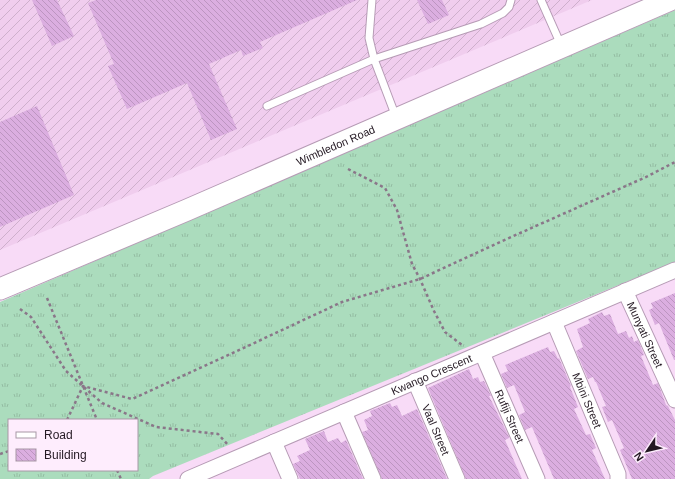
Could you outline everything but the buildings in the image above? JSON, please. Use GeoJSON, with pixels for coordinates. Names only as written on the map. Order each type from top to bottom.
{"type":"FeatureCollection","features":[{"type":"Feature","properties":{"kind":"main road","name":"Wimbledon Road"},"geometry":{"type":"LineString","coordinates":[[0,288],[187,210],[670,0]]}},
{"type":"Feature","properties":{"kind":"street","name":"Kwango Crescent"},"geometry":{"type":"LineString","coordinates":[[188,479],[203,476],[239,457],[675,270]]}},
{"type":"Feature","properties":{"kind":"street","name":"Munyati Street"},"geometry":{"type":"LineString","coordinates":[[626,291],[675,400]]}},
{"type":"Feature","properties":{"kind":"street","name":"Mbini Street"},"geometry":{"type":"LineString","coordinates":[[554,322],[618,474],[618,479]]}},
{"type":"Feature","properties":{"kind":"street","name":"Rufiji Street"},"geometry":{"type":"LineString","coordinates":[[482,353],[537,479]]}},
{"type":"Feature","properties":{"kind":"street","name":"Vaal Street"},"geometry":{"type":"LineString","coordinates":[[415,381],[457,479]]}},
{"type":"Feature","properties":{"kind":"street"},"geometry":{"type":"LineString","coordinates":[[344,412],[373,479]]}},
{"type":"Feature","properties":{"kind":"street"},"geometry":{"type":"LineString","coordinates":[[274,442],[290,479]]}},
{"type":"Feature","properties":{"kind":"lane"},"geometry":{"type":"LineString","coordinates":[[372,0],[369,38],[374,60],[397,119]]}},
{"type":"Feature","properties":{"kind":"lane"},"geometry":{"type":"LineString","coordinates":[[267,106],[374,60],[482,24],[503,13],[509,7],[511,0]]}},
{"type":"Feature","properties":{"kind":"lane"},"geometry":{"type":"LineString","coordinates":[[541,0],[562,47]]}},
{"type":"Feature","properties":{"kind":"path"},"geometry":{"type":"LineString","coordinates":[[83,386],[132,399],[342,302],[420,279],[646,177],[675,162]]}},
{"type":"Feature","properties":{"kind":"path"},"geometry":{"type":"LineString","coordinates":[[348,169],[385,188],[397,210],[412,264],[445,332],[463,346],[482,353]]}},
{"type":"Feature","properties":{"kind":"path"},"geometry":{"type":"LineString","coordinates":[[47,298],[97,419]]}},
{"type":"Feature","properties":{"kind":"path"},"geometry":{"type":"LineString","coordinates":[[20,309],[31,317],[66,371],[102,403],[156,427],[218,434],[239,457]]}},
{"type":"Feature","properties":{"kind":"path"},"geometry":{"type":"LineString","coordinates":[[67,419],[83,386]]}},
{"type":"Feature","properties":{"kind":"shaded area"},"geometry":{"type":"Polygon","coordinates":[[[0,0],[592,0],[0,250],[0,0]]]}},
{"type":"Feature","properties":{"kind":"green space"},"geometry":{"type":"Polygon","coordinates":[[[675,10],[675,262],[153,476],[149,479],[0,479],[0,302],[675,10]]]}}]}
